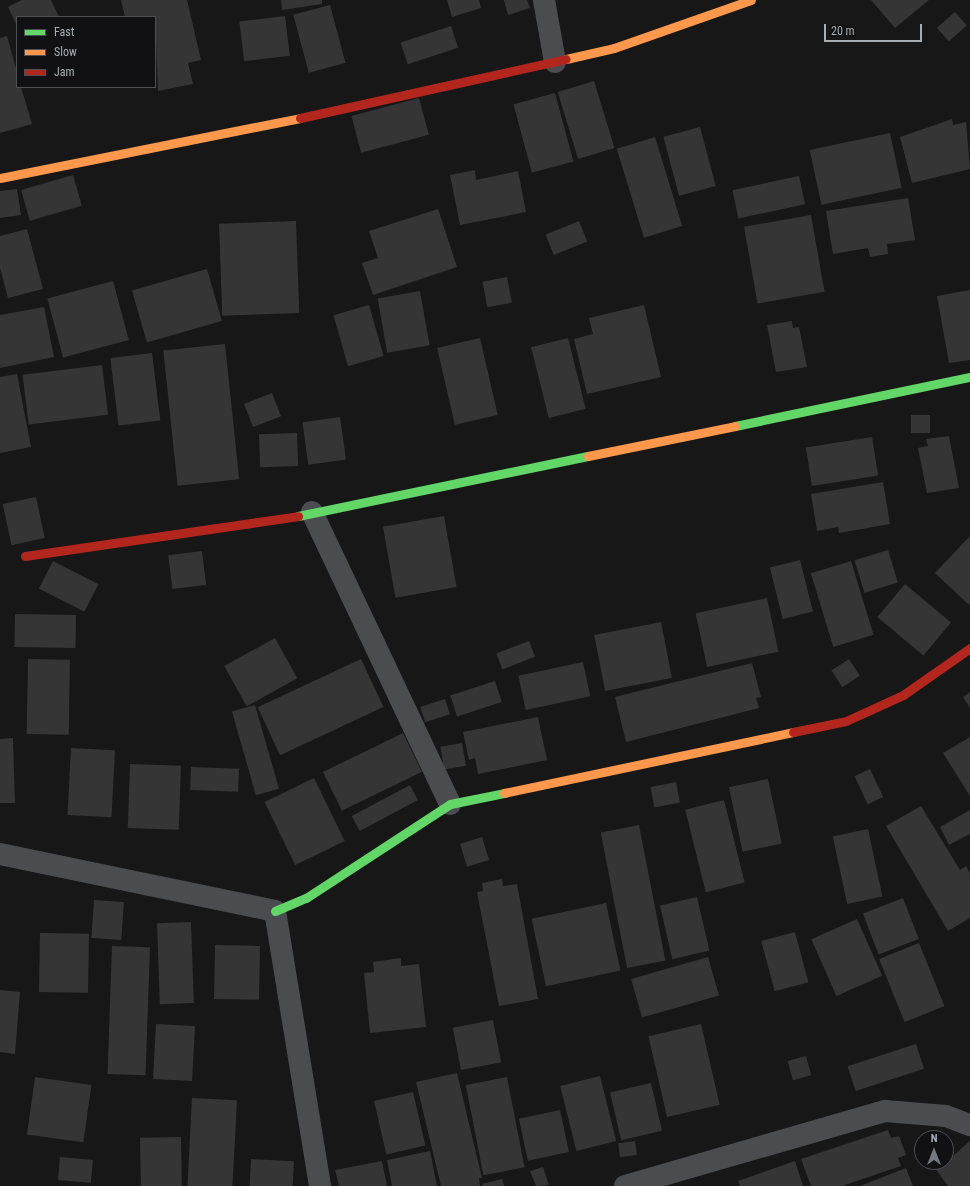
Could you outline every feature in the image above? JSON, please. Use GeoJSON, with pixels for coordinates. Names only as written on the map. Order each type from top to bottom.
{"type":"FeatureCollection","features":[{"type":"Feature","properties":{"kind":"street"},"geometry":{"type":"LineString","coordinates":[[544,0],[555,62]]}},
{"type":"Feature","properties":{"kind":"street"},"geometry":{"type":"LineString","coordinates":[[0,178],[438,90],[614,48],[751,0]]}},
{"type":"Feature","properties":{"kind":"street"},"geometry":{"type":"LineString","coordinates":[[25,556],[285,519],[312,512],[970,377]]}},
{"type":"Feature","properties":{"kind":"street"},"geometry":{"type":"LineString","coordinates":[[312,512],[450,804]]}},
{"type":"Feature","properties":{"kind":"street"},"geometry":{"type":"LineString","coordinates":[[0,854],[275,911],[306,898],[450,804],[537,788],[846,721],[903,695],[970,648]]}},
{"type":"Feature","properties":{"kind":"street"},"geometry":{"type":"LineString","coordinates":[[275,911],[320,1186]]}},
{"type":"Feature","properties":{"kind":"street"},"geometry":{"type":"LineString","coordinates":[[624,1186],[683,1177],[885,1111],[946,1116],[970,1124]]}},
{"type":"Feature","properties":{"kind":"building"},"geometry":{"type":"Polygon","coordinates":[[[22,0],[51,0],[59,16],[16,16],[16,24],[8,7],[22,0]]]}},
{"type":"Feature","properties":{"kind":"building"},"geometry":{"type":"Polygon","coordinates":[[[121,0],[187,0],[201,60],[188,63],[193,84],[158,91],[156,16],[125,16],[121,0]]]}},
{"type":"Feature","properties":{"kind":"building"},"geometry":{"type":"Polygon","coordinates":[[[281,0],[322,0],[322,4],[282,10],[281,0]]]}},
{"type":"Feature","properties":{"kind":"building"},"geometry":{"type":"Polygon","coordinates":[[[447,0],[479,0],[481,8],[452,17],[447,0]]]}},
{"type":"Feature","properties":{"kind":"building"},"geometry":{"type":"Polygon","coordinates":[[[504,0],[527,0],[530,8],[508,15],[504,0]]]}},
{"type":"Feature","properties":{"kind":"building"},"geometry":{"type":"Polygon","coordinates":[[[871,0],[929,0],[895,28],[871,0]]]}},
{"type":"Feature","properties":{"kind":"building"},"geometry":{"type":"Polygon","coordinates":[[[330,5],[346,63],[309,73],[293,15],[330,5]]]}},
{"type":"Feature","properties":{"kind":"building"},"geometry":{"type":"Polygon","coordinates":[[[955,12],[967,26],[949,41],[937,28],[955,12]]]}},
{"type":"Feature","properties":{"kind":"building"},"geometry":{"type":"Polygon","coordinates":[[[285,16],[290,56],[244,61],[239,22],[285,16]]]}},
{"type":"Feature","properties":{"kind":"building"},"geometry":{"type":"Polygon","coordinates":[[[451,26],[458,48],[408,64],[401,42],[451,26]]]}},
{"type":"Feature","properties":{"kind":"building"},"geometry":{"type":"Polygon","coordinates":[[[7,36],[16,68],[16,88],[21,88],[32,124],[0,133],[0,38],[7,36]]]}},
{"type":"Feature","properties":{"kind":"building"},"geometry":{"type":"Polygon","coordinates":[[[594,81],[614,148],[578,159],[558,92],[594,81]]]}},
{"type":"Feature","properties":{"kind":"building"},"geometry":{"type":"Polygon","coordinates":[[[555,93],[573,162],[532,173],[513,104],[555,93]]]}},
{"type":"Feature","properties":{"kind":"building"},"geometry":{"type":"Polygon","coordinates":[[[419,98],[429,135],[361,153],[351,116],[419,98]]]}},
{"type":"Feature","properties":{"kind":"building"},"geometry":{"type":"Polygon","coordinates":[[[952,119],[953,125],[966,122],[970,169],[912,183],[900,137],[952,119]]]}},
{"type":"Feature","properties":{"kind":"building"},"geometry":{"type":"Polygon","coordinates":[[[700,127],[716,186],[679,196],[663,137],[700,127]]]}},
{"type":"Feature","properties":{"kind":"building"},"geometry":{"type":"Polygon","coordinates":[[[890,133],[902,188],[821,205],[810,150],[890,133]]]}},
{"type":"Feature","properties":{"kind":"building"},"geometry":{"type":"Polygon","coordinates":[[[655,137],[682,226],[644,238],[617,149],[655,137]]]}},
{"type":"Feature","properties":{"kind":"building"},"geometry":{"type":"Polygon","coordinates":[[[475,170],[476,180],[518,171],[526,212],[460,225],[450,175],[475,170]]]}},
{"type":"Feature","properties":{"kind":"building"},"geometry":{"type":"Polygon","coordinates":[[[73,175],[82,206],[30,221],[21,190],[73,175]]]}},
{"type":"Feature","properties":{"kind":"building"},"geometry":{"type":"Polygon","coordinates":[[[799,176],[805,204],[739,219],[732,190],[799,176]]]}},
{"type":"Feature","properties":{"kind":"building"},"geometry":{"type":"Polygon","coordinates":[[[17,189],[21,215],[0,218],[0,191],[17,189]]]}},
{"type":"Feature","properties":{"kind":"building"},"geometry":{"type":"Polygon","coordinates":[[[908,198],[915,240],[887,244],[888,254],[870,257],[868,248],[833,254],[826,211],[908,198]]]}},
{"type":"Feature","properties":{"kind":"building"},"geometry":{"type":"Polygon","coordinates":[[[438,209],[457,267],[373,295],[362,263],[378,258],[369,231],[438,209]]]}},
{"type":"Feature","properties":{"kind":"building"},"geometry":{"type":"Polygon","coordinates":[[[811,215],[825,292],[758,304],[744,227],[811,215]]]}},
{"type":"Feature","properties":{"kind":"building"},"geometry":{"type":"Polygon","coordinates":[[[296,221],[299,313],[222,316],[219,224],[296,221]]]}},
{"type":"Feature","properties":{"kind":"building"},"geometry":{"type":"Polygon","coordinates":[[[579,221],[587,241],[554,255],[546,234],[579,221]]]}},
{"type":"Feature","properties":{"kind":"building"},"geometry":{"type":"Polygon","coordinates":[[[27,229],[43,289],[8,298],[0,268],[0,236],[27,229]]]}},
{"type":"Feature","properties":{"kind":"building"},"geometry":{"type":"Polygon","coordinates":[[[207,269],[222,321],[147,342],[132,290],[207,269]]]}},
{"type":"Feature","properties":{"kind":"building"},"geometry":{"type":"Polygon","coordinates":[[[507,277],[512,303],[487,307],[482,282],[507,277]]]}},
{"type":"Feature","properties":{"kind":"building"},"geometry":{"type":"Polygon","coordinates":[[[113,281],[129,340],[63,358],[47,299],[113,281]]]}},
{"type":"Feature","properties":{"kind":"building"},"geometry":{"type":"Polygon","coordinates":[[[970,290],[970,360],[949,363],[937,296],[970,290]]]}},
{"type":"Feature","properties":{"kind":"building"},"geometry":{"type":"Polygon","coordinates":[[[420,291],[430,345],[387,353],[378,298],[420,291]]]}},
{"type":"Feature","properties":{"kind":"building"},"geometry":{"type":"Polygon","coordinates":[[[369,305],[384,356],[348,366],[333,315],[369,305]]]}},
{"type":"Feature","properties":{"kind":"building"},"geometry":{"type":"Polygon","coordinates":[[[644,305],[661,377],[587,394],[574,339],[593,334],[589,318],[644,305]]]}},
{"type":"Feature","properties":{"kind":"building"},"geometry":{"type":"Polygon","coordinates":[[[44,307],[54,357],[0,368],[0,315],[44,307]]]}},
{"type":"Feature","properties":{"kind":"building"},"geometry":{"type":"Polygon","coordinates":[[[792,321],[793,328],[799,327],[807,367],[776,372],[767,325],[792,321]]]}},
{"type":"Feature","properties":{"kind":"building"},"geometry":{"type":"Polygon","coordinates":[[[480,338],[498,415],[455,425],[437,348],[480,338]]]}},
{"type":"Feature","properties":{"kind":"building"},"geometry":{"type":"Polygon","coordinates":[[[568,338],[586,409],[549,418],[531,347],[568,338]]]}},
{"type":"Feature","properties":{"kind":"building"},"geometry":{"type":"Polygon","coordinates":[[[225,344],[239,479],[178,486],[163,350],[225,344]]]}},
{"type":"Feature","properties":{"kind":"building"},"geometry":{"type":"Polygon","coordinates":[[[152,353],[160,420],[119,426],[110,358],[152,353]]]}},
{"type":"Feature","properties":{"kind":"building"},"geometry":{"type":"Polygon","coordinates":[[[102,365],[108,415],[29,424],[23,375],[102,365]]]}},
{"type":"Feature","properties":{"kind":"building"},"geometry":{"type":"Polygon","coordinates":[[[17,374],[31,447],[0,453],[0,377],[17,374]]]}},
{"type":"Feature","properties":{"kind":"building"},"geometry":{"type":"Polygon","coordinates":[[[272,393],[281,416],[253,427],[244,404],[272,393]]]}},
{"type":"Feature","properties":{"kind":"building"},"geometry":{"type":"Polygon","coordinates":[[[911,415],[930,415],[930,433],[911,433],[911,415]]]}},
{"type":"Feature","properties":{"kind":"building"},"geometry":{"type":"Polygon","coordinates":[[[340,417],[346,460],[308,465],[302,422],[340,417]]]}},
{"type":"Feature","properties":{"kind":"building"},"geometry":{"type":"Polygon","coordinates":[[[297,433],[298,466],[260,467],[259,434],[297,433]]]}},
{"type":"Feature","properties":{"kind":"building"},"geometry":{"type":"Polygon","coordinates":[[[949,436],[959,488],[927,493],[918,448],[928,446],[926,439],[949,436]]]}},
{"type":"Feature","properties":{"kind":"building"},"geometry":{"type":"Polygon","coordinates":[[[872,437],[878,476],[812,486],[806,447],[872,437]]]}},
{"type":"Feature","properties":{"kind":"building"},"geometry":{"type":"Polygon","coordinates":[[[883,482],[890,524],[839,533],[838,527],[817,531],[811,494],[883,482]]]}},
{"type":"Feature","properties":{"kind":"building"},"geometry":{"type":"Polygon","coordinates":[[[36,497],[45,538],[11,545],[3,504],[36,497]]]}},
{"type":"Feature","properties":{"kind":"building"},"geometry":{"type":"Polygon","coordinates":[[[444,516],[457,587],[395,598],[383,527],[444,516]]]}},
{"type":"Feature","properties":{"kind":"building"},"geometry":{"type":"Polygon","coordinates":[[[970,536],[970,603],[969,605],[935,573],[970,536]]]}},
{"type":"Feature","properties":{"kind":"building"},"geometry":{"type":"Polygon","coordinates":[[[888,550],[898,583],[864,593],[855,560],[888,550]]]}},
{"type":"Feature","properties":{"kind":"building"},"geometry":{"type":"Polygon","coordinates":[[[202,551],[206,585],[172,589],[168,555],[202,551]]]}},
{"type":"Feature","properties":{"kind":"building"},"geometry":{"type":"Polygon","coordinates":[[[800,560],[813,611],[783,619],[770,567],[800,560]]]}},
{"type":"Feature","properties":{"kind":"building"},"geometry":{"type":"Polygon","coordinates":[[[53,561],[98,584],[84,612],[39,589],[53,561]]]}},
{"type":"Feature","properties":{"kind":"building"},"geometry":{"type":"Polygon","coordinates":[[[851,561],[874,635],[833,647],[811,573],[851,561]]]}},
{"type":"Feature","properties":{"kind":"building"},"geometry":{"type":"Polygon","coordinates":[[[905,584],[951,623],[923,656],[877,617],[905,584]]]}},
{"type":"Feature","properties":{"kind":"building"},"geometry":{"type":"Polygon","coordinates":[[[767,598],[778,652],[707,667],[696,613],[767,598]]]}},
{"type":"Feature","properties":{"kind":"building"},"geometry":{"type":"Polygon","coordinates":[[[15,614],[76,615],[75,648],[14,647],[15,614]]]}},
{"type":"Feature","properties":{"kind":"building"},"geometry":{"type":"Polygon","coordinates":[[[661,622],[672,678],[605,691],[594,635],[661,622]]]}},
{"type":"Feature","properties":{"kind":"building"},"geometry":{"type":"Polygon","coordinates":[[[275,638],[297,678],[247,706],[224,666],[275,638]]]}},
{"type":"Feature","properties":{"kind":"building"},"geometry":{"type":"Polygon","coordinates":[[[529,641],[535,657],[502,669],[496,654],[529,641]]]}},
{"type":"Feature","properties":{"kind":"building"},"geometry":{"type":"Polygon","coordinates":[[[28,659],[70,660],[69,735],[27,734],[28,659]]]}},
{"type":"Feature","properties":{"kind":"building"},"geometry":{"type":"Polygon","coordinates":[[[361,659],[383,707],[280,755],[258,707],[361,659]]]}},
{"type":"Feature","properties":{"kind":"building"},"geometry":{"type":"Polygon","coordinates":[[[849,659],[860,676],[842,687],[831,670],[849,659]]]}},
{"type":"Feature","properties":{"kind":"building"},"geometry":{"type":"Polygon","coordinates":[[[583,662],[590,696],[526,710],[518,676],[583,662]]]}},
{"type":"Feature","properties":{"kind":"building"},"geometry":{"type":"Polygon","coordinates":[[[752,663],[761,697],[756,698],[759,708],[626,742],[615,697],[752,663]]]}},
{"type":"Feature","properties":{"kind":"building"},"geometry":{"type":"Polygon","coordinates":[[[495,681],[502,702],[457,716],[450,696],[495,681]]]}},
{"type":"Feature","properties":{"kind":"building"},"geometry":{"type":"Polygon","coordinates":[[[970,692],[970,708],[963,697],[970,692]]]}},
{"type":"Feature","properties":{"kind":"building"},"geometry":{"type":"Polygon","coordinates":[[[445,699],[450,714],[425,722],[420,707],[445,699]]]}},
{"type":"Feature","properties":{"kind":"building"},"geometry":{"type":"Polygon","coordinates":[[[255,705],[279,789],[256,795],[232,712],[255,705]]]}},
{"type":"Feature","properties":{"kind":"building"},"geometry":{"type":"Polygon","coordinates":[[[538,717],[547,760],[478,774],[475,758],[469,760],[463,732],[538,717]]]}},
{"type":"Feature","properties":{"kind":"building"},"geometry":{"type":"Polygon","coordinates":[[[403,733],[422,772],[342,811],[323,772],[403,733]]]}},
{"type":"Feature","properties":{"kind":"building"},"geometry":{"type":"Polygon","coordinates":[[[970,737],[970,796],[943,753],[970,737]]]}},
{"type":"Feature","properties":{"kind":"building"},"geometry":{"type":"Polygon","coordinates":[[[13,738],[15,803],[0,803],[0,739],[13,738]]]}},
{"type":"Feature","properties":{"kind":"building"},"geometry":{"type":"Polygon","coordinates":[[[462,743],[466,766],[444,769],[440,747],[462,743]]]}},
{"type":"Feature","properties":{"kind":"building"},"geometry":{"type":"Polygon","coordinates":[[[71,748],[115,750],[111,817],[67,815],[71,748]]]}},
{"type":"Feature","properties":{"kind":"building"},"geometry":{"type":"Polygon","coordinates":[[[130,764],[181,766],[179,830],[128,828],[130,764]]]}},
{"type":"Feature","properties":{"kind":"building"},"geometry":{"type":"Polygon","coordinates":[[[191,767],[239,769],[238,792],[190,790],[191,767]]]}},
{"type":"Feature","properties":{"kind":"building"},"geometry":{"type":"Polygon","coordinates":[[[870,769],[883,797],[868,804],[855,776],[870,769]]]}},
{"type":"Feature","properties":{"kind":"building"},"geometry":{"type":"Polygon","coordinates":[[[314,778],[345,841],[295,865],[265,802],[314,778]]]}},
{"type":"Feature","properties":{"kind":"building"},"geometry":{"type":"Polygon","coordinates":[[[768,779],[782,844],[743,852],[729,787],[768,779]]]}},
{"type":"Feature","properties":{"kind":"building"},"geometry":{"type":"Polygon","coordinates":[[[676,782],[680,803],[654,808],[650,787],[676,782]]]}},
{"type":"Feature","properties":{"kind":"building"},"geometry":{"type":"Polygon","coordinates":[[[410,785],[418,800],[360,831],[352,816],[410,785]]]}},
{"type":"Feature","properties":{"kind":"building"},"geometry":{"type":"Polygon","coordinates":[[[724,800],[745,882],[706,892],[685,810],[724,800]]]}},
{"type":"Feature","properties":{"kind":"building"},"geometry":{"type":"Polygon","coordinates":[[[921,806],[960,870],[966,866],[970,873],[970,918],[948,931],[886,826],[921,806]]]}},
{"type":"Feature","properties":{"kind":"building"},"geometry":{"type":"Polygon","coordinates":[[[970,810],[970,834],[949,845],[940,827],[970,810]]]}},
{"type":"Feature","properties":{"kind":"building"},"geometry":{"type":"Polygon","coordinates":[[[639,825],[665,960],[627,968],[601,832],[639,825]]]}},
{"type":"Feature","properties":{"kind":"building"},"geometry":{"type":"Polygon","coordinates":[[[868,829],[882,896],[847,904],[833,836],[868,829]]]}},
{"type":"Feature","properties":{"kind":"building"},"geometry":{"type":"Polygon","coordinates":[[[482,837],[489,860],[467,867],[460,844],[482,837]]]}},
{"type":"Feature","properties":{"kind":"building"},"geometry":{"type":"Polygon","coordinates":[[[502,879],[503,886],[517,884],[538,999],[499,1006],[477,892],[483,891],[482,883],[502,879]]]}},
{"type":"Feature","properties":{"kind":"building"},"geometry":{"type":"Polygon","coordinates":[[[697,897],[709,951],[672,959],[660,906],[697,897]]]}},
{"type":"Feature","properties":{"kind":"building"},"geometry":{"type":"Polygon","coordinates":[[[903,898],[919,939],[879,954],[863,913],[903,898]]]}},
{"type":"Feature","properties":{"kind":"building"},"geometry":{"type":"Polygon","coordinates":[[[94,900],[124,902],[121,940],[91,938],[94,900]]]}},
{"type":"Feature","properties":{"kind":"building"},"geometry":{"type":"Polygon","coordinates":[[[606,903],[620,970],[546,986],[532,919],[606,903]]]}},
{"type":"Feature","properties":{"kind":"building"},"geometry":{"type":"Polygon","coordinates":[[[857,919],[882,976],[837,996],[811,939],[857,919]]]}},
{"type":"Feature","properties":{"kind":"building"},"geometry":{"type":"Polygon","coordinates":[[[191,922],[194,1003],[160,1004],[157,923],[191,922]]]}},
{"type":"Feature","properties":{"kind":"building"},"geometry":{"type":"Polygon","coordinates":[[[795,932],[808,982],[775,991],[761,941],[795,932]]]}},
{"type":"Feature","properties":{"kind":"building"},"geometry":{"type":"Polygon","coordinates":[[[40,933],[89,934],[88,993],[39,992],[40,933]]]}},
{"type":"Feature","properties":{"kind":"building"},"geometry":{"type":"Polygon","coordinates":[[[919,943],[944,1006],[905,1022],[879,959],[919,943]]]}},
{"type":"Feature","properties":{"kind":"building"},"geometry":{"type":"Polygon","coordinates":[[[215,945],[260,946],[259,1000],[214,999],[215,945]]]}},
{"type":"Feature","properties":{"kind":"building"},"geometry":{"type":"Polygon","coordinates":[[[112,946],[150,947],[146,1075],[108,1074],[112,946]]]}},
{"type":"Feature","properties":{"kind":"building"},"geometry":{"type":"Polygon","coordinates":[[[708,957],[719,995],[642,1018],[631,979],[708,957]]]}},
{"type":"Feature","properties":{"kind":"building"},"geometry":{"type":"Polygon","coordinates":[[[401,958],[401,966],[419,964],[426,1027],[370,1033],[364,973],[374,972],[373,962],[401,958]]]}},
{"type":"Feature","properties":{"kind":"building"},"geometry":{"type":"Polygon","coordinates":[[[0,990],[20,992],[15,1054],[0,1052],[0,990]]]}},
{"type":"Feature","properties":{"kind":"building"},"geometry":{"type":"Polygon","coordinates":[[[493,1020],[501,1062],[461,1070],[453,1028],[493,1020]]]}},
{"type":"Feature","properties":{"kind":"building"},"geometry":{"type":"Polygon","coordinates":[[[156,1024],[195,1026],[192,1081],[153,1079],[156,1024]]]}},
{"type":"Feature","properties":{"kind":"building"},"geometry":{"type":"Polygon","coordinates":[[[701,1024],[720,1105],[667,1117],[648,1036],[701,1024]]]}},
{"type":"Feature","properties":{"kind":"building"},"geometry":{"type":"Polygon","coordinates":[[[916,1044],[924,1069],[856,1091],[848,1066],[916,1044]]]}},
{"type":"Feature","properties":{"kind":"building"},"geometry":{"type":"Polygon","coordinates":[[[806,1056],[811,1075],[793,1080],[788,1061],[806,1056]]]}},
{"type":"Feature","properties":{"kind":"building"},"geometry":{"type":"Polygon","coordinates":[[[457,1073],[482,1178],[479,1178],[480,1186],[441,1186],[416,1082],[457,1073]]]}},
{"type":"Feature","properties":{"kind":"building"},"geometry":{"type":"Polygon","coordinates":[[[600,1076],[616,1141],[576,1151],[560,1086],[600,1076]]]}},
{"type":"Feature","properties":{"kind":"building"},"geometry":{"type":"Polygon","coordinates":[[[35,1077],[91,1085],[83,1142],[27,1134],[35,1077]]]}},
{"type":"Feature","properties":{"kind":"building"},"geometry":{"type":"Polygon","coordinates":[[[507,1077],[525,1167],[483,1175],[466,1085],[507,1077]]]}},
{"type":"Feature","properties":{"kind":"building"},"geometry":{"type":"Polygon","coordinates":[[[651,1083],[662,1131],[621,1140],[610,1092],[651,1083]]]}},
{"type":"Feature","properties":{"kind":"building"},"geometry":{"type":"Polygon","coordinates":[[[413,1092],[425,1146],[386,1155],[374,1101],[413,1092]]]}},
{"type":"Feature","properties":{"kind":"building"},"geometry":{"type":"Polygon","coordinates":[[[192,1098],[237,1100],[232,1186],[187,1186],[192,1098]]]}},
{"type":"Feature","properties":{"kind":"building"},"geometry":{"type":"Polygon","coordinates":[[[560,1110],[569,1152],[528,1161],[519,1119],[560,1110]]]}},
{"type":"Feature","properties":{"kind":"building"},"geometry":{"type":"Polygon","coordinates":[[[888,1130],[891,1138],[899,1136],[906,1155],[898,1158],[901,1166],[842,1186],[811,1186],[801,1159],[888,1130]]]}},
{"type":"Feature","properties":{"kind":"building"},"geometry":{"type":"Polygon","coordinates":[[[181,1137],[182,1186],[141,1186],[140,1138],[181,1137]]]}},
{"type":"Feature","properties":{"kind":"building"},"geometry":{"type":"Polygon","coordinates":[[[635,1141],[637,1155],[620,1157],[618,1143],[635,1141]]]}},
{"type":"Feature","properties":{"kind":"building"},"geometry":{"type":"Polygon","coordinates":[[[970,1141],[970,1186],[948,1186],[936,1170],[954,1170],[954,1155],[970,1141]]]}},
{"type":"Feature","properties":{"kind":"building"},"geometry":{"type":"Polygon","coordinates":[[[430,1151],[437,1186],[392,1186],[387,1160],[430,1151]]]}},
{"type":"Feature","properties":{"kind":"building"},"geometry":{"type":"Polygon","coordinates":[[[60,1157],[93,1160],[91,1183],[58,1180],[60,1157]]]}},
{"type":"Feature","properties":{"kind":"building"},"geometry":{"type":"Polygon","coordinates":[[[251,1159],[294,1161],[293,1186],[250,1186],[251,1159]]]}},
{"type":"Feature","properties":{"kind":"building"},"geometry":{"type":"Polygon","coordinates":[[[382,1161],[387,1186],[339,1186],[335,1170],[382,1161]]]}},
{"type":"Feature","properties":{"kind":"building"},"geometry":{"type":"Polygon","coordinates":[[[795,1161],[803,1186],[740,1186],[738,1181],[795,1161]]]}},
{"type":"Feature","properties":{"kind":"building"},"geometry":{"type":"Polygon","coordinates":[[[543,1167],[549,1185],[536,1186],[530,1171],[543,1167]]]}},
{"type":"Feature","properties":{"kind":"building"},"geometry":{"type":"Polygon","coordinates":[[[906,1168],[913,1186],[860,1186],[906,1168]]]}},
{"type":"Feature","properties":{"kind":"building"},"geometry":{"type":"Polygon","coordinates":[[[502,1179],[504,1186],[483,1186],[482,1184],[502,1179]]]}},
{"type":"Feature","properties":{"kind":"traffic: fast"},"geometry":{"type":"LineString","coordinates":[[735,426],[970,377]]}},
{"type":"Feature","properties":{"kind":"traffic: fast"},"geometry":{"type":"LineString","coordinates":[[298,516],[588,456]]}},
{"type":"Feature","properties":{"kind":"traffic: fast"},"geometry":{"type":"LineString","coordinates":[[275,911],[306,898],[450,804],[504,793]]}},
{"type":"Feature","properties":{"kind":"traffic: slow"},"geometry":{"type":"LineString","coordinates":[[566,59],[614,48],[751,0]]}},
{"type":"Feature","properties":{"kind":"traffic: slow"},"geometry":{"type":"LineString","coordinates":[[0,178],[300,118]]}},
{"type":"Feature","properties":{"kind":"traffic: slow"},"geometry":{"type":"LineString","coordinates":[[588,456],[735,426]]}},
{"type":"Feature","properties":{"kind":"traffic: slow"},"geometry":{"type":"LineString","coordinates":[[504,793],[793,732]]}},
{"type":"Feature","properties":{"kind":"traffic: jam"},"geometry":{"type":"LineString","coordinates":[[300,118],[566,59]]}},
{"type":"Feature","properties":{"kind":"traffic: jam"},"geometry":{"type":"LineString","coordinates":[[25,556],[298,516]]}},
{"type":"Feature","properties":{"kind":"traffic: jam"},"geometry":{"type":"LineString","coordinates":[[793,732],[846,721],[903,695],[970,648]]}}]}
